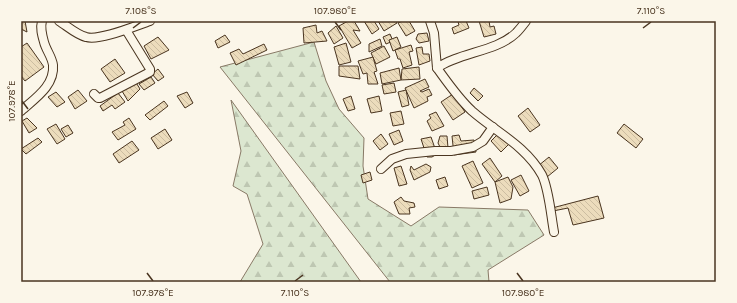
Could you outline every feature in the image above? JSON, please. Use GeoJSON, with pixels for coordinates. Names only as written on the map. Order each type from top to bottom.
{"type":"FeatureCollection","features":[{"type":"Feature","properties":{"kind":"street"},"geometry":{"type":"LineString","coordinates":[[21,111],[44,90],[51,81],[53,64],[45,46],[41,26],[42,21]]}},
{"type":"Feature","properties":{"kind":"street"},"geometry":{"type":"LineString","coordinates":[[59,21],[87,38],[94,38],[126,30],[150,21]]}},
{"type":"Feature","properties":{"kind":"street"},"geometry":{"type":"LineString","coordinates":[[430,21],[434,33],[437,68],[457,95],[471,110],[500,131],[522,151],[542,175],[554,232]]}},
{"type":"Feature","properties":{"kind":"street"},"geometry":{"type":"LineString","coordinates":[[437,68],[447,62],[499,44],[515,34],[526,21]]}},
{"type":"Feature","properties":{"kind":"street"},"geometry":{"type":"LineString","coordinates":[[94,94],[100,98],[150,72],[150,69],[126,30]]}},
{"type":"Feature","properties":{"kind":"street"},"geometry":{"type":"LineString","coordinates":[[381,169],[392,159],[406,154],[473,148],[483,141],[493,127]]}},
{"type":"Feature","properties":{"kind":"green space"},"geometry":{"type":"Polygon","coordinates":[[[314,42],[326,81],[339,109],[364,138],[363,166],[368,199],[411,226],[439,207],[528,210],[544,235],[488,270],[489,282],[390,282],[220,67],[314,42]]]}},
{"type":"Feature","properties":{"kind":"green space"},"geometry":{"type":"Polygon","coordinates":[[[231,100],[361,282],[240,282],[263,244],[247,194],[233,186],[241,151],[231,100]]]}},
{"type":"Feature","properties":{"kind":"building"},"geometry":{"type":"Polygon","coordinates":[[[21,21],[25,21],[27,32],[21,29],[21,21]]]}},
{"type":"Feature","properties":{"kind":"building"},"geometry":{"type":"Polygon","coordinates":[[[348,21],[354,21],[360,31],[353,30],[361,43],[352,48],[339,26],[348,21]]]}},
{"type":"Feature","properties":{"kind":"building"},"geometry":{"type":"Polygon","coordinates":[[[364,21],[374,21],[379,29],[372,34],[364,21]]]}},
{"type":"Feature","properties":{"kind":"building"},"geometry":{"type":"Polygon","coordinates":[[[378,21],[396,21],[397,23],[384,31],[378,21]]]}},
{"type":"Feature","properties":{"kind":"building"},"geometry":{"type":"Polygon","coordinates":[[[402,21],[409,21],[415,31],[406,36],[398,23],[402,21]]]}},
{"type":"Feature","properties":{"kind":"building"},"geometry":{"type":"Polygon","coordinates":[[[466,21],[469,28],[454,34],[452,28],[459,25],[458,22],[466,21]]]}},
{"type":"Feature","properties":{"kind":"building"},"geometry":{"type":"Polygon","coordinates":[[[479,21],[489,21],[490,27],[494,26],[496,34],[484,37],[479,21]]]}},
{"type":"Feature","properties":{"kind":"building"},"geometry":{"type":"Polygon","coordinates":[[[316,25],[317,33],[322,31],[327,41],[304,43],[303,28],[316,25]]]}},
{"type":"Feature","properties":{"kind":"building"},"geometry":{"type":"Polygon","coordinates":[[[336,26],[343,38],[334,44],[328,33],[336,26]]]}},
{"type":"Feature","properties":{"kind":"building"},"geometry":{"type":"Polygon","coordinates":[[[427,33],[429,41],[419,43],[416,39],[418,34],[427,33]]]}},
{"type":"Feature","properties":{"kind":"building"},"geometry":{"type":"Polygon","coordinates":[[[390,34],[393,41],[386,44],[383,37],[390,34]]]}},
{"type":"Feature","properties":{"kind":"building"},"geometry":{"type":"Polygon","coordinates":[[[225,35],[230,42],[218,48],[215,41],[225,35]]]}},
{"type":"Feature","properties":{"kind":"building"},"geometry":{"type":"Polygon","coordinates":[[[158,37],[169,50],[151,59],[144,46],[158,37]]]}},
{"type":"Feature","properties":{"kind":"building"},"geometry":{"type":"Polygon","coordinates":[[[397,37],[401,47],[393,51],[389,40],[397,37]]]}},
{"type":"Feature","properties":{"kind":"building"},"geometry":{"type":"Polygon","coordinates":[[[380,39],[382,46],[369,52],[369,44],[380,39]]]}},
{"type":"Feature","properties":{"kind":"building"},"geometry":{"type":"Polygon","coordinates":[[[27,43],[44,67],[25,81],[21,76],[21,47],[27,43]]]}},
{"type":"Feature","properties":{"kind":"building"},"geometry":{"type":"Polygon","coordinates":[[[346,43],[351,62],[339,65],[334,47],[346,43]]]}},
{"type":"Feature","properties":{"kind":"building"},"geometry":{"type":"Polygon","coordinates":[[[264,44],[267,50],[236,65],[230,53],[239,49],[243,54],[264,44]]]}},
{"type":"Feature","properties":{"kind":"building"},"geometry":{"type":"Polygon","coordinates":[[[411,45],[413,51],[409,52],[412,65],[403,68],[395,50],[411,45]]]}},
{"type":"Feature","properties":{"kind":"building"},"geometry":{"type":"Polygon","coordinates":[[[384,46],[390,57],[376,64],[371,53],[384,46]]]}},
{"type":"Feature","properties":{"kind":"building"},"geometry":{"type":"Polygon","coordinates":[[[422,47],[423,54],[429,54],[430,61],[419,65],[416,48],[422,47]]]}},
{"type":"Feature","properties":{"kind":"building"},"geometry":{"type":"Polygon","coordinates":[[[373,57],[377,71],[374,72],[378,84],[368,84],[367,73],[363,74],[358,61],[373,57]]]}},
{"type":"Feature","properties":{"kind":"building"},"geometry":{"type":"Polygon","coordinates":[[[115,59],[125,73],[110,82],[101,69],[115,59]]]}},
{"type":"Feature","properties":{"kind":"building"},"geometry":{"type":"Polygon","coordinates":[[[339,66],[358,66],[360,79],[339,76],[339,66]]]}},
{"type":"Feature","properties":{"kind":"building"},"geometry":{"type":"Polygon","coordinates":[[[419,67],[420,79],[401,80],[402,69],[419,67]]]}},
{"type":"Feature","properties":{"kind":"building"},"geometry":{"type":"Polygon","coordinates":[[[399,68],[401,80],[382,84],[380,73],[399,68]]]}},
{"type":"Feature","properties":{"kind":"building"},"geometry":{"type":"Polygon","coordinates":[[[158,69],[164,77],[158,81],[152,74],[158,69]]]}},
{"type":"Feature","properties":{"kind":"building"},"geometry":{"type":"Polygon","coordinates":[[[151,77],[155,83],[144,90],[139,84],[151,77]]]}},
{"type":"Feature","properties":{"kind":"building"},"geometry":{"type":"Polygon","coordinates":[[[425,79],[429,87],[420,91],[422,92],[429,89],[432,95],[427,97],[428,101],[414,108],[405,88],[425,79]]]}},
{"type":"Feature","properties":{"kind":"building"},"geometry":{"type":"Polygon","coordinates":[[[135,81],[140,89],[128,101],[122,91],[135,81]]]}},
{"type":"Feature","properties":{"kind":"building"},"geometry":{"type":"Polygon","coordinates":[[[394,83],[396,92],[384,94],[382,85],[394,83]]]}},
{"type":"Feature","properties":{"kind":"building"},"geometry":{"type":"Polygon","coordinates":[[[474,88],[483,96],[478,101],[470,93],[474,88]]]}},
{"type":"Feature","properties":{"kind":"building"},"geometry":{"type":"Polygon","coordinates":[[[78,90],[87,101],[75,109],[68,97],[78,90]]]}},
{"type":"Feature","properties":{"kind":"building"},"geometry":{"type":"Polygon","coordinates":[[[406,90],[409,105],[402,107],[398,92],[406,90]]]}},
{"type":"Feature","properties":{"kind":"building"},"geometry":{"type":"Polygon","coordinates":[[[56,92],[65,102],[57,107],[48,97],[56,92]]]}},
{"type":"Feature","properties":{"kind":"building"},"geometry":{"type":"Polygon","coordinates":[[[187,92],[193,103],[185,108],[177,96],[187,92]]]}},
{"type":"Feature","properties":{"kind":"building"},"geometry":{"type":"Polygon","coordinates":[[[118,93],[125,102],[115,109],[112,105],[103,111],[100,106],[118,93]]]}},
{"type":"Feature","properties":{"kind":"building"},"geometry":{"type":"Polygon","coordinates":[[[453,94],[465,112],[453,120],[441,102],[453,94]]]}},
{"type":"Feature","properties":{"kind":"building"},"geometry":{"type":"Polygon","coordinates":[[[351,96],[355,109],[348,111],[343,99],[351,96]]]}},
{"type":"Feature","properties":{"kind":"building"},"geometry":{"type":"Polygon","coordinates":[[[379,96],[382,111],[371,113],[367,99],[379,96]]]}},
{"type":"Feature","properties":{"kind":"building"},"geometry":{"type":"Polygon","coordinates":[[[164,101],[168,106],[150,120],[145,115],[164,101]]]}},
{"type":"Feature","properties":{"kind":"building"},"geometry":{"type":"Polygon","coordinates":[[[528,108],[540,125],[530,132],[518,116],[528,108]]]}},
{"type":"Feature","properties":{"kind":"building"},"geometry":{"type":"Polygon","coordinates":[[[401,111],[404,124],[393,126],[390,113],[401,111]]]}},
{"type":"Feature","properties":{"kind":"building"},"geometry":{"type":"Polygon","coordinates":[[[436,112],[444,126],[432,131],[427,121],[431,118],[429,115],[436,112]]]}},
{"type":"Feature","properties":{"kind":"building"},"geometry":{"type":"Polygon","coordinates":[[[27,118],[37,128],[29,133],[22,121],[27,118]]]}},
{"type":"Feature","properties":{"kind":"building"},"geometry":{"type":"Polygon","coordinates":[[[129,118],[136,129],[118,140],[112,132],[125,125],[123,122],[129,118]]]}},
{"type":"Feature","properties":{"kind":"building"},"geometry":{"type":"Polygon","coordinates":[[[56,124],[65,139],[57,144],[47,129],[56,124]]]}},
{"type":"Feature","properties":{"kind":"building"},"geometry":{"type":"Polygon","coordinates":[[[624,124],[643,139],[636,148],[617,133],[624,124]]]}},
{"type":"Feature","properties":{"kind":"building"},"geometry":{"type":"Polygon","coordinates":[[[68,125],[73,133],[66,137],[61,129],[68,125]]]}},
{"type":"Feature","properties":{"kind":"building"},"geometry":{"type":"Polygon","coordinates":[[[165,129],[172,140],[158,149],[151,138],[165,129]]]}},
{"type":"Feature","properties":{"kind":"building"},"geometry":{"type":"Polygon","coordinates":[[[399,130],[403,141],[394,145],[389,134],[399,130]]]}},
{"type":"Feature","properties":{"kind":"building"},"geometry":{"type":"Polygon","coordinates":[[[381,134],[388,144],[380,150],[373,141],[381,134]]]}},
{"type":"Feature","properties":{"kind":"building"},"geometry":{"type":"Polygon","coordinates":[[[498,134],[509,144],[501,152],[491,141],[498,134]]]}},
{"type":"Feature","properties":{"kind":"building"},"geometry":{"type":"Polygon","coordinates":[[[459,135],[461,141],[474,140],[476,152],[454,155],[452,136],[459,135]]]}},
{"type":"Feature","properties":{"kind":"building"},"geometry":{"type":"Polygon","coordinates":[[[440,136],[447,136],[448,148],[441,149],[438,143],[440,136]]]}},
{"type":"Feature","properties":{"kind":"building"},"geometry":{"type":"Polygon","coordinates":[[[431,137],[437,154],[432,157],[427,157],[421,139],[431,137]]]}},
{"type":"Feature","properties":{"kind":"building"},"geometry":{"type":"Polygon","coordinates":[[[38,138],[42,142],[26,154],[21,149],[38,138]]]}},
{"type":"Feature","properties":{"kind":"building"},"geometry":{"type":"Polygon","coordinates":[[[132,141],[139,150],[119,163],[113,154],[132,141]]]}},
{"type":"Feature","properties":{"kind":"building"},"geometry":{"type":"Polygon","coordinates":[[[549,157],[558,168],[547,177],[538,166],[549,157]]]}},
{"type":"Feature","properties":{"kind":"building"},"geometry":{"type":"Polygon","coordinates":[[[490,158],[502,176],[495,182],[482,164],[490,158]]]}},
{"type":"Feature","properties":{"kind":"building"},"geometry":{"type":"Polygon","coordinates":[[[473,161],[483,183],[472,188],[462,166],[473,161]]]}},
{"type":"Feature","properties":{"kind":"building"},"geometry":{"type":"Polygon","coordinates":[[[426,164],[431,167],[430,172],[414,180],[410,170],[411,166],[414,170],[426,164]]]}},
{"type":"Feature","properties":{"kind":"building"},"geometry":{"type":"Polygon","coordinates":[[[401,166],[407,184],[399,186],[394,168],[401,166]]]}},
{"type":"Feature","properties":{"kind":"building"},"geometry":{"type":"Polygon","coordinates":[[[370,172],[372,180],[363,183],[361,175],[370,172]]]}},
{"type":"Feature","properties":{"kind":"building"},"geometry":{"type":"Polygon","coordinates":[[[521,175],[529,191],[520,196],[511,180],[521,175]]]}},
{"type":"Feature","properties":{"kind":"building"},"geometry":{"type":"Polygon","coordinates":[[[445,177],[448,186],[439,189],[436,180],[445,177]]]}},
{"type":"Feature","properties":{"kind":"building"},"geometry":{"type":"Polygon","coordinates":[[[508,177],[513,187],[511,199],[500,203],[495,182],[508,177]]]}},
{"type":"Feature","properties":{"kind":"building"},"geometry":{"type":"Polygon","coordinates":[[[487,187],[489,195],[474,199],[472,191],[487,187]]]}},
{"type":"Feature","properties":{"kind":"building"},"geometry":{"type":"Polygon","coordinates":[[[598,196],[604,218],[573,225],[568,208],[553,211],[552,208],[598,196]]]}},
{"type":"Feature","properties":{"kind":"building"},"geometry":{"type":"Polygon","coordinates":[[[401,197],[404,201],[414,203],[415,207],[409,208],[410,214],[399,214],[394,202],[401,197]]]}}]}
